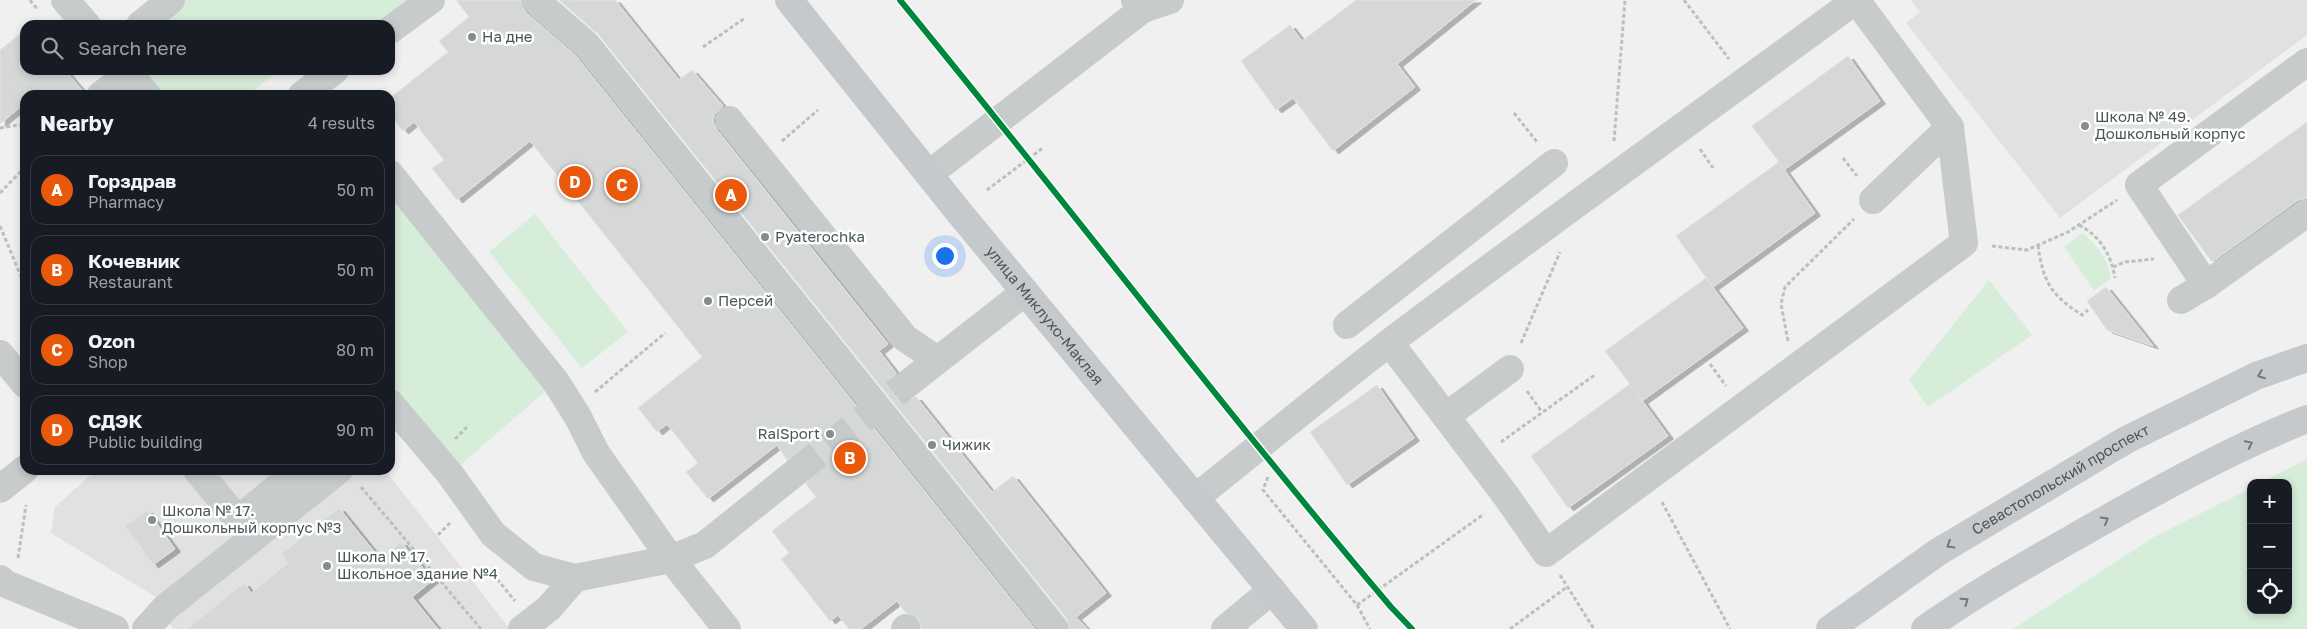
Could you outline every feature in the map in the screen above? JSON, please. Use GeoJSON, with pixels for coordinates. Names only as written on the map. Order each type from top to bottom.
{"type":"FeatureCollection","features":[{"type":"Feature","properties":{"kind":"main road","name":"улица Миклухо-Маклая"},"geometry":{"type":"LineString","coordinates":[[788,0],[1025,292],[1304,629]]}},
{"type":"Feature","properties":{"kind":"main road","name":"Севастопольский проспект"},"geometry":{"type":"LineString","coordinates":[[1830,629],[1938,552],[2126,440],[2256,376],[2307,358]]}},
{"type":"Feature","properties":{"kind":"main road"},"geometry":{"type":"LineString","coordinates":[[1925,629],[1972,595],[2154,492],[2277,431],[2307,419]]}},
{"type":"Feature","properties":{"kind":"lane"},"geometry":{"type":"LineString","coordinates":[[65,0],[83,20]]}},
{"type":"Feature","properties":{"kind":"lane"},"geometry":{"type":"LineString","coordinates":[[146,20],[171,0]]}},
{"type":"Feature","properties":{"kind":"lane"},"geometry":{"type":"LineString","coordinates":[[395,26],[431,0]]}},
{"type":"Feature","properties":{"kind":"lane"},"geometry":{"type":"LineString","coordinates":[[535,0],[586,44],[1056,629]]}},
{"type":"Feature","properties":{"kind":"lane"},"geometry":{"type":"LineString","coordinates":[[929,174],[999,121],[1139,5],[1170,0]]}},
{"type":"Feature","properties":{"kind":"lane"},"geometry":{"type":"LineString","coordinates":[[1195,498],[1309,405],[1390,343],[1611,177],[1683,127],[1856,0],[1950,127],[1964,244],[1546,553],[1390,343]]}},
{"type":"Feature","properties":{"kind":"lane"},"geometry":{"type":"LineString","coordinates":[[2206,285],[2139,186],[2307,62]]}},
{"type":"Feature","properties":{"kind":"lane"},"geometry":{"type":"LineString","coordinates":[[106,90],[123,75]]}},
{"type":"Feature","properties":{"kind":"lane"},"geometry":{"type":"LineString","coordinates":[[130,75],[143,90]]}},
{"type":"Feature","properties":{"kind":"lane"},"geometry":{"type":"LineString","coordinates":[[729,120],[906,338],[937,360]]}},
{"type":"Feature","properties":{"kind":"lane"},"geometry":{"type":"LineString","coordinates":[[1873,200],[1950,127]]}},
{"type":"Feature","properties":{"kind":"lane"},"geometry":{"type":"LineString","coordinates":[[1347,324],[1554,163]]}},
{"type":"Feature","properties":{"kind":"lane"},"geometry":{"type":"LineString","coordinates":[[395,180],[556,382],[578,417],[596,453],[671,560],[727,629]]}},
{"type":"Feature","properties":{"kind":"lane"},"geometry":{"type":"LineString","coordinates":[[2181,300],[2206,285],[2307,213]]}},
{"type":"Feature","properties":{"kind":"lane"},"geometry":{"type":"LineString","coordinates":[[906,385],[1025,292]]}},
{"type":"Feature","properties":{"kind":"lane"},"geometry":{"type":"LineString","coordinates":[[0,354],[20,378]]}},
{"type":"Feature","properties":{"kind":"lane"},"geometry":{"type":"LineString","coordinates":[[1446,416],[1510,369]]}},
{"type":"Feature","properties":{"kind":"lane"},"geometry":{"type":"LineString","coordinates":[[395,416],[450,474],[493,534],[534,567],[575,578],[671,560],[705,545],[796,472]]}},
{"type":"Feature","properties":{"kind":"lane"},"geometry":{"type":"LineString","coordinates":[[0,489],[20,472]]}},
{"type":"Feature","properties":{"kind":"lane"},"geometry":{"type":"LineString","coordinates":[[201,475],[238,520],[292,475]]}},
{"type":"Feature","properties":{"kind":"lane"},"geometry":{"type":"LineString","coordinates":[[146,629],[165,608],[348,476]]}},
{"type":"Feature","properties":{"kind":"lane"},"geometry":{"type":"LineString","coordinates":[[522,629],[549,608],[575,578]]}},
{"type":"Feature","properties":{"kind":"lane"},"geometry":{"type":"LineString","coordinates":[[2,585],[115,629]]}},
{"type":"Feature","properties":{"kind":"lane"},"geometry":{"type":"LineString","coordinates":[[1225,629],[1272,590]]}},
{"type":"Feature","properties":{"kind":"path"},"geometry":{"type":"LineString","coordinates":[[1611,177],[1625,0]]}},
{"type":"Feature","properties":{"kind":"path"},"geometry":{"type":"LineString","coordinates":[[1684,0],[1730,60]]}},
{"type":"Feature","properties":{"kind":"path"},"geometry":{"type":"LineString","coordinates":[[703,47],[745,18]]}},
{"type":"Feature","properties":{"kind":"path"},"geometry":{"type":"LineString","coordinates":[[785,138],[818,110]]}},
{"type":"Feature","properties":{"kind":"path"},"geometry":{"type":"LineString","coordinates":[[999,121],[1036,166]]}},
{"type":"Feature","properties":{"kind":"path"},"geometry":{"type":"LineString","coordinates":[[0,128],[20,125]]}},
{"type":"Feature","properties":{"kind":"path"},"geometry":{"type":"LineString","coordinates":[[987,190],[1044,147]]}},
{"type":"Feature","properties":{"kind":"path"},"geometry":{"type":"LineString","coordinates":[[0,193],[20,172]]}},
{"type":"Feature","properties":{"kind":"path"},"geometry":{"type":"LineString","coordinates":[[1964,244],[2028,250],[2068,232],[2139,186]]}},
{"type":"Feature","properties":{"kind":"path"},"geometry":{"type":"LineString","coordinates":[[1793,371],[1781,304],[1785,287],[1873,200]]}},
{"type":"Feature","properties":{"kind":"path"},"geometry":{"type":"LineString","coordinates":[[2079,225],[2091,232],[2099,241],[2113,267],[2115,278]]}},
{"type":"Feature","properties":{"kind":"path"},"geometry":{"type":"LineString","coordinates":[[0,226],[20,274]]}},
{"type":"Feature","properties":{"kind":"path"},"geometry":{"type":"LineString","coordinates":[[1510,369],[1564,244]]}},
{"type":"Feature","properties":{"kind":"path"},"geometry":{"type":"LineString","coordinates":[[2038,246],[2040,264],[2046,282],[2054,294],[2082,315],[2088,310]]}},
{"type":"Feature","properties":{"kind":"path"},"geometry":{"type":"LineString","coordinates":[[2113,267],[2125,262]]}},
{"type":"Feature","properties":{"kind":"path"},"geometry":{"type":"LineString","coordinates":[[592,394],[665,333]]}},
{"type":"Feature","properties":{"kind":"path"},"geometry":{"type":"LineString","coordinates":[[1478,459],[1596,374]]}},
{"type":"Feature","properties":{"kind":"path"},"geometry":{"type":"LineString","coordinates":[[457,436],[469,425]]}},
{"type":"Feature","properties":{"kind":"path"},"geometry":{"type":"LineString","coordinates":[[1258,448],[1275,469],[1267,478],[1264,490],[1357,605],[1370,629]]}},
{"type":"Feature","properties":{"kind":"path"},"geometry":{"type":"LineString","coordinates":[[348,476],[481,629]]}},
{"type":"Feature","properties":{"kind":"path"},"geometry":{"type":"LineString","coordinates":[[1649,478],[1730,629]]}},
{"type":"Feature","properties":{"kind":"path"},"geometry":{"type":"LineString","coordinates":[[2,585],[18,563],[27,498]]}},
{"type":"Feature","properties":{"kind":"path"},"geometry":{"type":"LineString","coordinates":[[1357,605],[1507,498]]}},
{"type":"Feature","properties":{"kind":"path"},"geometry":{"type":"LineString","coordinates":[[438,535],[451,522]]}},
{"type":"Feature","properties":{"kind":"path"},"geometry":{"type":"LineString","coordinates":[[1546,553],[1594,629]]}},
{"type":"Feature","properties":{"kind":"path"},"geometry":{"type":"LineString","coordinates":[[1371,583],[1382,596]]}},
{"type":"Feature","properties":{"kind":"path"},"geometry":{"type":"LineString","coordinates":[[1510,629],[1567,586]]}},
{"type":"Feature","properties":{"kind":"shaded area","name":"Школа № 49. Дошкольный корпус"},"geometry":{"type":"Polygon","coordinates":[[[1911,0],[2307,0],[2307,35],[2060,218],[1906,23],[1920,12],[1911,0]]]}},
{"type":"Feature","properties":{"kind":"shaded area","name":"Школа № 17. Школьное здание №4"},"geometry":{"type":"Polygon","coordinates":[[[90,475],[389,475],[510,629],[172,629],[165,608],[154,596],[51,533],[55,507],[90,475]]]}},
{"type":"Feature","properties":{"kind":"green space"},"geometry":{"type":"Polygon","coordinates":[[[171,0],[431,0],[395,22],[395,20],[146,20],[171,0]]]}},
{"type":"Feature","properties":{"kind":"green space"},"geometry":{"type":"Polygon","coordinates":[[[130,75],[273,75],[254,90],[143,90],[130,75]]]}},
{"type":"Feature","properties":{"kind":"green space"},"geometry":{"type":"Polygon","coordinates":[[[395,180],[556,382],[450,474],[395,409],[395,180]]]}},
{"type":"Feature","properties":{"kind":"green space"},"geometry":{"type":"Polygon","coordinates":[[[535,214],[628,332],[582,368],[489,252],[535,214]]]}},
{"type":"Feature","properties":{"kind":"green space"},"geometry":{"type":"Polygon","coordinates":[[[2082,233],[2093,242],[2101,253],[2111,278],[2094,291],[2064,247],[2082,233]]]}},
{"type":"Feature","properties":{"kind":"green space"},"geometry":{"type":"Polygon","coordinates":[[[1989,280],[2032,335],[1928,407],[1909,380],[1989,280]]]}},
{"type":"Feature","properties":{"kind":"green space"},"geometry":{"type":"Polygon","coordinates":[[[2307,459],[2307,629],[2013,629],[2154,537],[2247,490],[2247,614],[2292,614],[2292,479],[2268,479],[2307,459]]]}},
{"type":"Feature","properties":{"kind":"building"},"geometry":{"type":"Polygon","coordinates":[[[456,0],[520,0],[525,12],[575,55],[1035,629],[921,629],[917,617],[906,613],[897,601],[861,629],[849,629],[838,615],[830,621],[781,559],[789,553],[772,531],[816,497],[806,484],[811,477],[811,469],[808,463],[801,457],[793,457],[787,460],[777,445],[708,499],[686,472],[698,463],[667,424],[657,432],[638,408],[702,357],[530,141],[457,200],[432,168],[444,160],[414,122],[403,131],[395,121],[395,94],[448,52],[439,41],[469,17],[456,0]]]}},
{"type":"Feature","properties":{"kind":"building"},"geometry":{"type":"Polygon","coordinates":[[[559,0],[615,0],[679,80],[692,70],[723,106],[714,115],[713,122],[717,130],[888,344],[879,351],[896,373],[892,379],[891,387],[894,395],[900,399],[908,400],[916,397],[992,492],[1013,476],[1106,593],[1076,617],[1087,629],[1070,629],[1067,619],[598,34],[559,0]]]}},
{"type":"Feature","properties":{"kind":"building"},"geometry":{"type":"Polygon","coordinates":[[[1356,0],[1476,0],[1397,64],[1415,87],[1333,151],[1293,98],[1276,110],[1241,61],[1290,25],[1302,41],[1356,0]]]}},
{"type":"Feature","properties":{"kind":"building"},"geometry":{"type":"Polygon","coordinates":[[[20,34],[20,75],[69,75],[82,90],[20,90],[20,107],[0,124],[0,50],[20,34]]]}},
{"type":"Feature","properties":{"kind":"building"},"geometry":{"type":"Polygon","coordinates":[[[1848,56],[1880,101],[1784,170],[1815,213],[1713,287],[1676,236],[1779,162],[1752,126],[1848,56]]]}},
{"type":"Feature","properties":{"kind":"building"},"geometry":{"type":"Polygon","coordinates":[[[2307,122],[2307,198],[2298,200],[2212,262],[2178,215],[2307,122]]]}},
{"type":"Feature","properties":{"kind":"building"},"geometry":{"type":"Polygon","coordinates":[[[1706,278],[1743,328],[1642,401],[1668,436],[1568,508],[1531,456],[1630,384],[1605,351],[1706,278]]]}},
{"type":"Feature","properties":{"kind":"building"},"geometry":{"type":"Polygon","coordinates":[[[2106,287],[2153,346],[2107,330],[2087,301],[2106,287]]]}},
{"type":"Feature","properties":{"kind":"building"},"geometry":{"type":"Polygon","coordinates":[[[1377,385],[1414,438],[1347,485],[1310,432],[1377,385]]]}},
{"type":"Feature","properties":{"kind":"building"},"geometry":{"type":"Polygon","coordinates":[[[339,508],[380,559],[401,542],[433,580],[412,597],[438,629],[187,629],[244,583],[251,593],[288,563],[281,554],[339,508]]]}},
{"type":"Feature","properties":{"kind":"building"},"geometry":{"type":"Polygon","coordinates":[[[147,510],[175,549],[153,565],[125,526],[147,510]]]}},
{"type":"Feature","properties":{"kind":"tunnel"},"geometry":{"type":"LineString","coordinates":[[796,472],[906,385]]}},
{"type":"Feature","properties":{"kind":"cycle path"},"geometry":{"type":"LineString","coordinates":[[900,0],[1205,381],[1328,532],[1412,629]]}},
{"type":"Feature","properties":{"kind":"place","name":"На дне"},"geometry":{"type":"Point","coordinates":[472,37]}},
{"type":"Feature","properties":{"kind":"place","name":"Школа № 49. Дошкольный корпус"},"geometry":{"type":"Point","coordinates":[2085,126]}},
{"type":"Feature","properties":{"kind":"place","name":"СДЭК"},"geometry":{"type":"Point","coordinates":[575,182]}},
{"type":"Feature","properties":{"kind":"place","name":"Ozon"},"geometry":{"type":"Point","coordinates":[622,185]}},
{"type":"Feature","properties":{"kind":"place","name":"Горздрав"},"geometry":{"type":"Point","coordinates":[731,195]}},
{"type":"Feature","properties":{"kind":"place","name":"Pyaterochka"},"geometry":{"type":"Point","coordinates":[765,237]}},
{"type":"Feature","properties":{"kind":"place","name":"Персей"},"geometry":{"type":"Point","coordinates":[708,301]}},
{"type":"Feature","properties":{"kind":"place","name":"RaiSport"},"geometry":{"type":"Point","coordinates":[830,434]}},
{"type":"Feature","properties":{"kind":"place","name":"Чижик"},"geometry":{"type":"Point","coordinates":[932,445]}},
{"type":"Feature","properties":{"kind":"place","name":"Кочевник"},"geometry":{"type":"Point","coordinates":[850,458]}},
{"type":"Feature","properties":{"kind":"place","name":"Школа № 17. Дошкольный корпус №3"},"geometry":{"type":"Point","coordinates":[152,520]}},
{"type":"Feature","properties":{"kind":"place","name":"Школа № 17. Школьное здание №4"},"geometry":{"type":"Point","coordinates":[327,566]}}]}
